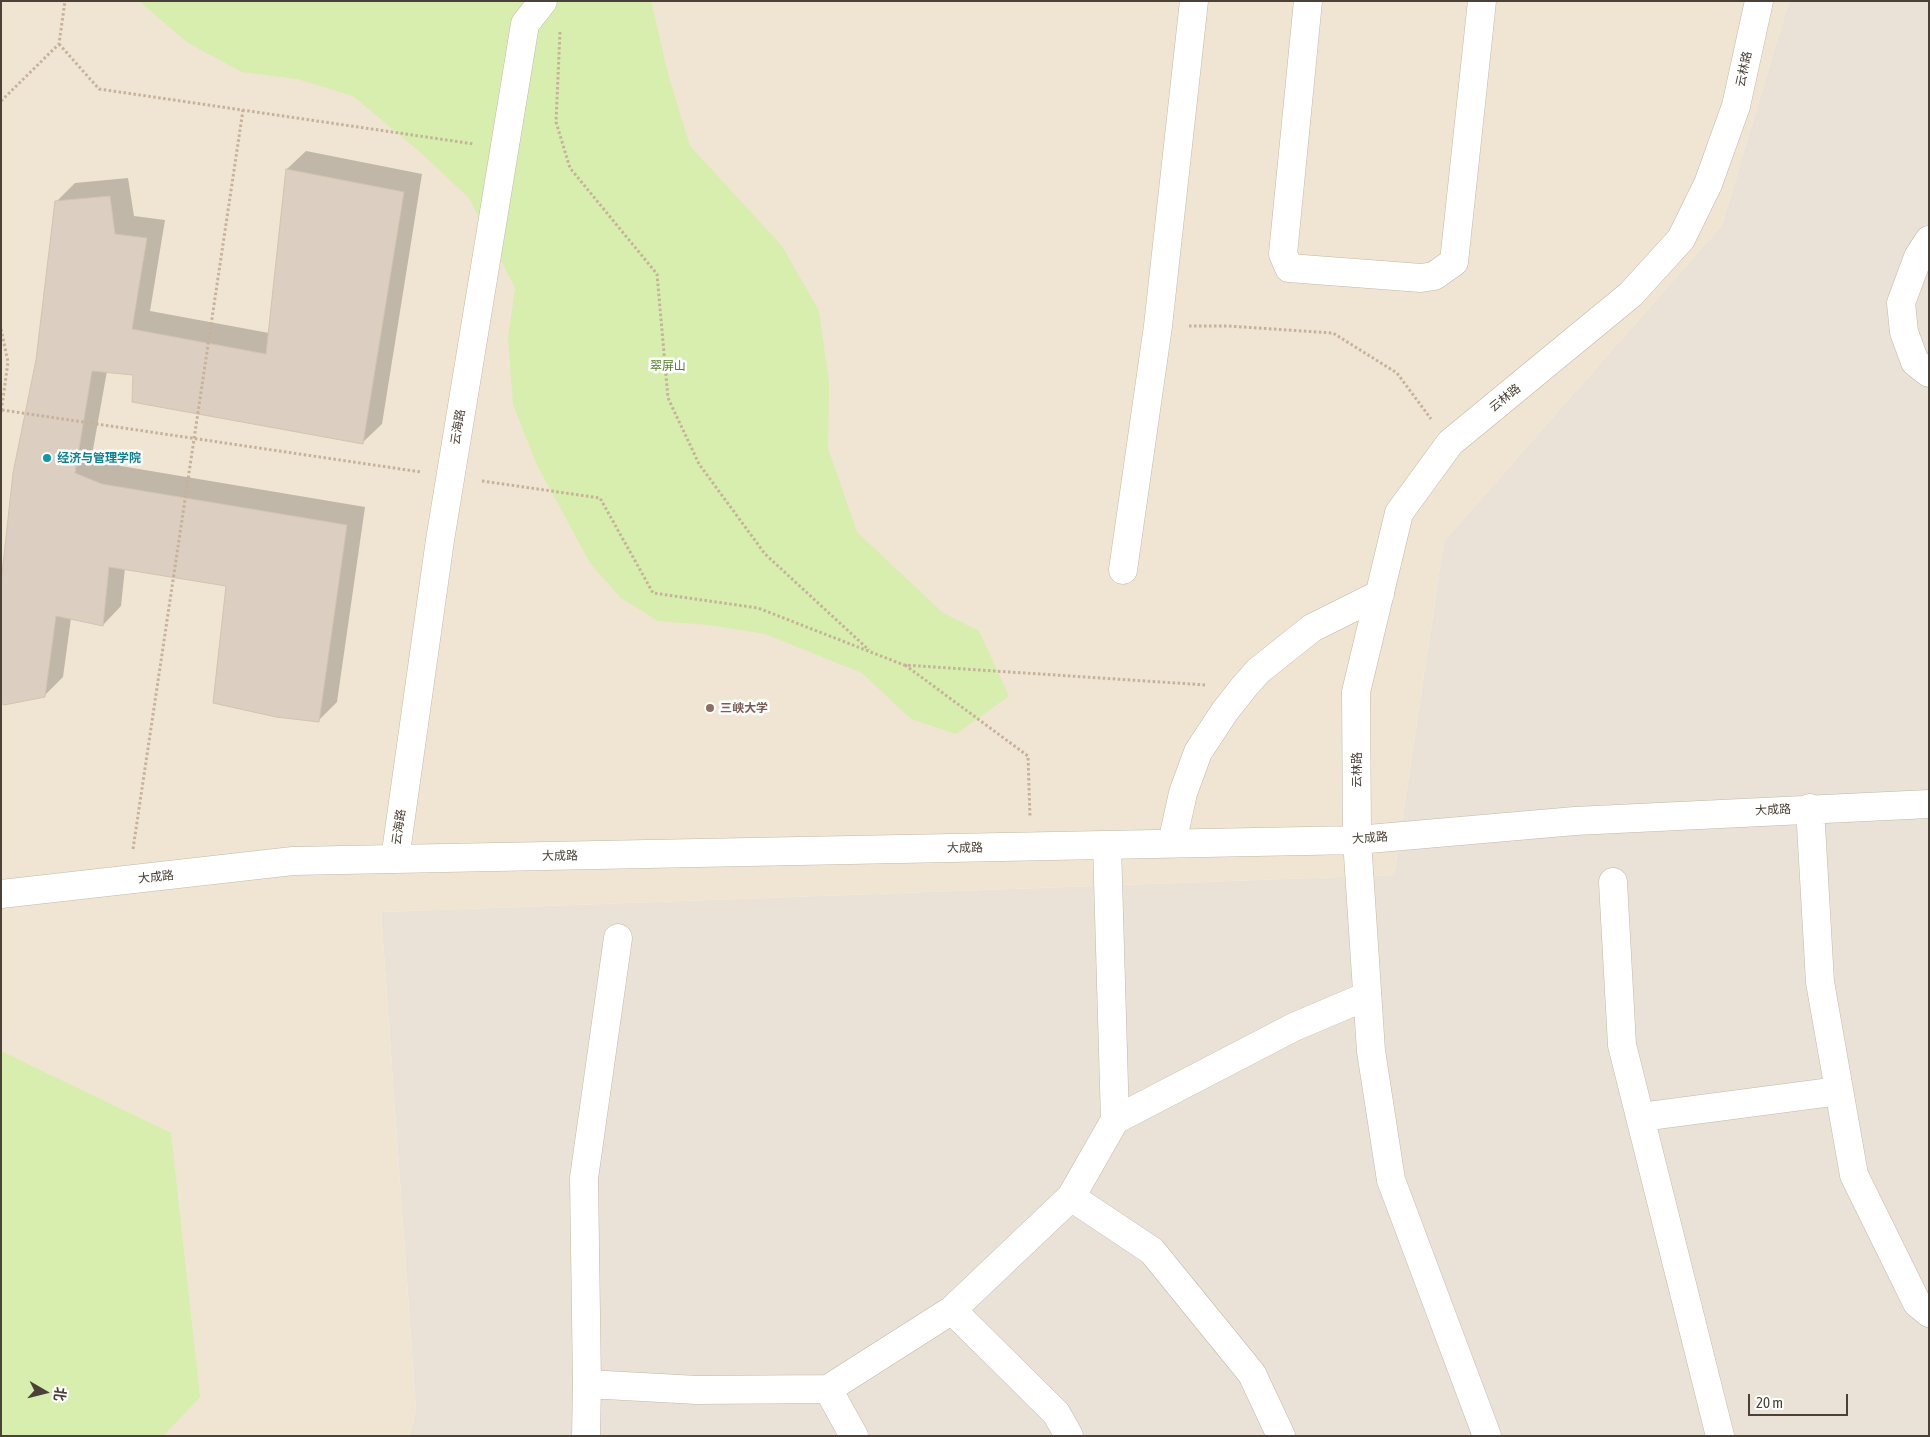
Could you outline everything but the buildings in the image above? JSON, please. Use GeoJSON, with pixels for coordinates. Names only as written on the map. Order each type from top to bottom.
{"type":"FeatureCollection","features":[{"type":"Feature","properties":{"kind":"street","name":"云海路"},"geometry":{"type":"LineString","coordinates":[[395,859],[440,540],[525,24],[543,1]]}},
{"type":"Feature","properties":{"kind":"street"},"geometry":{"type":"LineString","coordinates":[[1123,570],[1158,326],[1194,1]]}},
{"type":"Feature","properties":{"kind":"street"},"geometry":{"type":"LineString","coordinates":[[1308,1],[1283,254],[1289,268],[1421,278],[1434,276],[1454,262],[1482,1]]}},
{"type":"Feature","properties":{"kind":"street","name":"云林路"},"geometry":{"type":"LineString","coordinates":[[1486,1436],[1391,1180],[1371,1051],[1367,996],[1357,840],[1356,692],[1399,513],[1450,443],[1631,294],[1681,239],[1708,184],[1736,106],[1759,1]]}},
{"type":"Feature","properties":{"kind":"street"},"geometry":{"type":"LineString","coordinates":[[1929,240],[1918,257],[1901,303],[1904,332],[1915,362],[1929,373]]}},
{"type":"Feature","properties":{"kind":"street"},"geometry":{"type":"LineString","coordinates":[[1172,843],[1183,793],[1198,752],[1225,711],[1258,670],[1312,628],[1380,594]]}},
{"type":"Feature","properties":{"kind":"street","name":"大成路"},"geometry":{"type":"LineString","coordinates":[[1,894],[293,861],[1357,840],[1575,820],[1929,804]]}},
{"type":"Feature","properties":{"kind":"street"},"geometry":{"type":"LineString","coordinates":[[1810,808],[1820,982],[1854,1174],[1917,1303],[1929,1313]]}},
{"type":"Feature","properties":{"kind":"street"},"geometry":{"type":"LineString","coordinates":[[587,1384],[697,1390],[828,1388],[952,1310],[1070,1198],[1115,1120],[1107,845]]}},
{"type":"Feature","properties":{"kind":"street"},"geometry":{"type":"LineString","coordinates":[[1613,882],[1622,1045],[1720,1436]]}},
{"type":"Feature","properties":{"kind":"street"},"geometry":{"type":"LineString","coordinates":[[586,1436],[584,1178],[618,938]]}},
{"type":"Feature","properties":{"kind":"street"},"geometry":{"type":"LineString","coordinates":[[1115,1120],[1294,1026],[1367,996]]}},
{"type":"Feature","properties":{"kind":"street"},"geometry":{"type":"LineString","coordinates":[[1640,1117],[1839,1091]]}},
{"type":"Feature","properties":{"kind":"street"},"geometry":{"type":"LineString","coordinates":[[1070,1198],[1152,1251],[1252,1374],[1281,1436]]}},
{"type":"Feature","properties":{"kind":"street"},"geometry":{"type":"LineString","coordinates":[[952,1310],[1056,1413],[1070,1436]]}},
{"type":"Feature","properties":{"kind":"street"},"geometry":{"type":"LineString","coordinates":[[828,1388],[854,1436]]}},
{"type":"Feature","properties":{"kind":"path"},"geometry":{"type":"LineString","coordinates":[[1,101],[59,44],[65,1]]}},
{"type":"Feature","properties":{"kind":"path"},"geometry":{"type":"LineString","coordinates":[[560,29],[556,122],[570,168],[657,274],[668,398],[699,464],[765,554],[871,652]]}},
{"type":"Feature","properties":{"kind":"path"},"geometry":{"type":"LineString","coordinates":[[59,44],[99,89],[505,148]]}},
{"type":"Feature","properties":{"kind":"path"},"geometry":{"type":"LineString","coordinates":[[128,880],[243,110]]}},
{"type":"Feature","properties":{"kind":"path"},"geometry":{"type":"LineString","coordinates":[[1158,326],[1228,326],[1333,334],[1396,373],[1450,443]]}},
{"type":"Feature","properties":{"kind":"path"},"geometry":{"type":"LineString","coordinates":[[1,329],[8,362],[1,412],[600,498],[653,593],[758,608],[904,665],[1028,756],[1030,817]]}},
{"type":"Feature","properties":{"kind":"path"},"geometry":{"type":"LineString","coordinates":[[1,361],[8,362]]}},
{"type":"Feature","properties":{"kind":"path"},"geometry":{"type":"LineString","coordinates":[[904,665],[1244,688]]}},
{"type":"Feature","properties":{"kind":"shaded area","name":"三峡大学"},"geometry":{"type":"Polygon","coordinates":[[[1,1],[1789,1],[1722,225],[1444,541],[1394,875],[381,912],[416,1409],[409,1436],[1,1436],[1,1]]]}},
{"type":"Feature","properties":{"kind":"shaded area"},"geometry":{"type":"Polygon","coordinates":[[[1789,1],[1929,1],[1929,1436],[409,1436],[416,1409],[381,912],[1394,875],[1444,541],[1722,225],[1789,1]]]}},
{"type":"Feature","properties":{"kind":"green space","name":"翠屏山"},"geometry":{"type":"Polygon","coordinates":[[[139,1],[651,1],[668,74],[690,146],[782,246],[819,311],[829,383],[828,448],[857,532],[943,613],[979,631],[1009,696],[956,734],[911,719],[862,673],[765,634],[709,625],[658,621],[621,598],[590,563],[536,463],[513,404],[508,339],[515,288],[469,198],[420,152],[353,96],[297,79],[242,72],[188,43],[139,1]]]}},
{"type":"Feature","properties":{"kind":"green space"},"geometry":{"type":"Polygon","coordinates":[[[1,1051],[171,1133],[200,1397],[163,1436],[1,1436],[1,1051]]]}},
{"type":"Feature","properties":{"kind":"place","name":"经济与管理学院"},"geometry":{"type":"Point","coordinates":[47,458]}},
{"type":"Feature","properties":{"kind":"place","name":"三峡大学"},"geometry":{"type":"Point","coordinates":[710,708]}}]}
